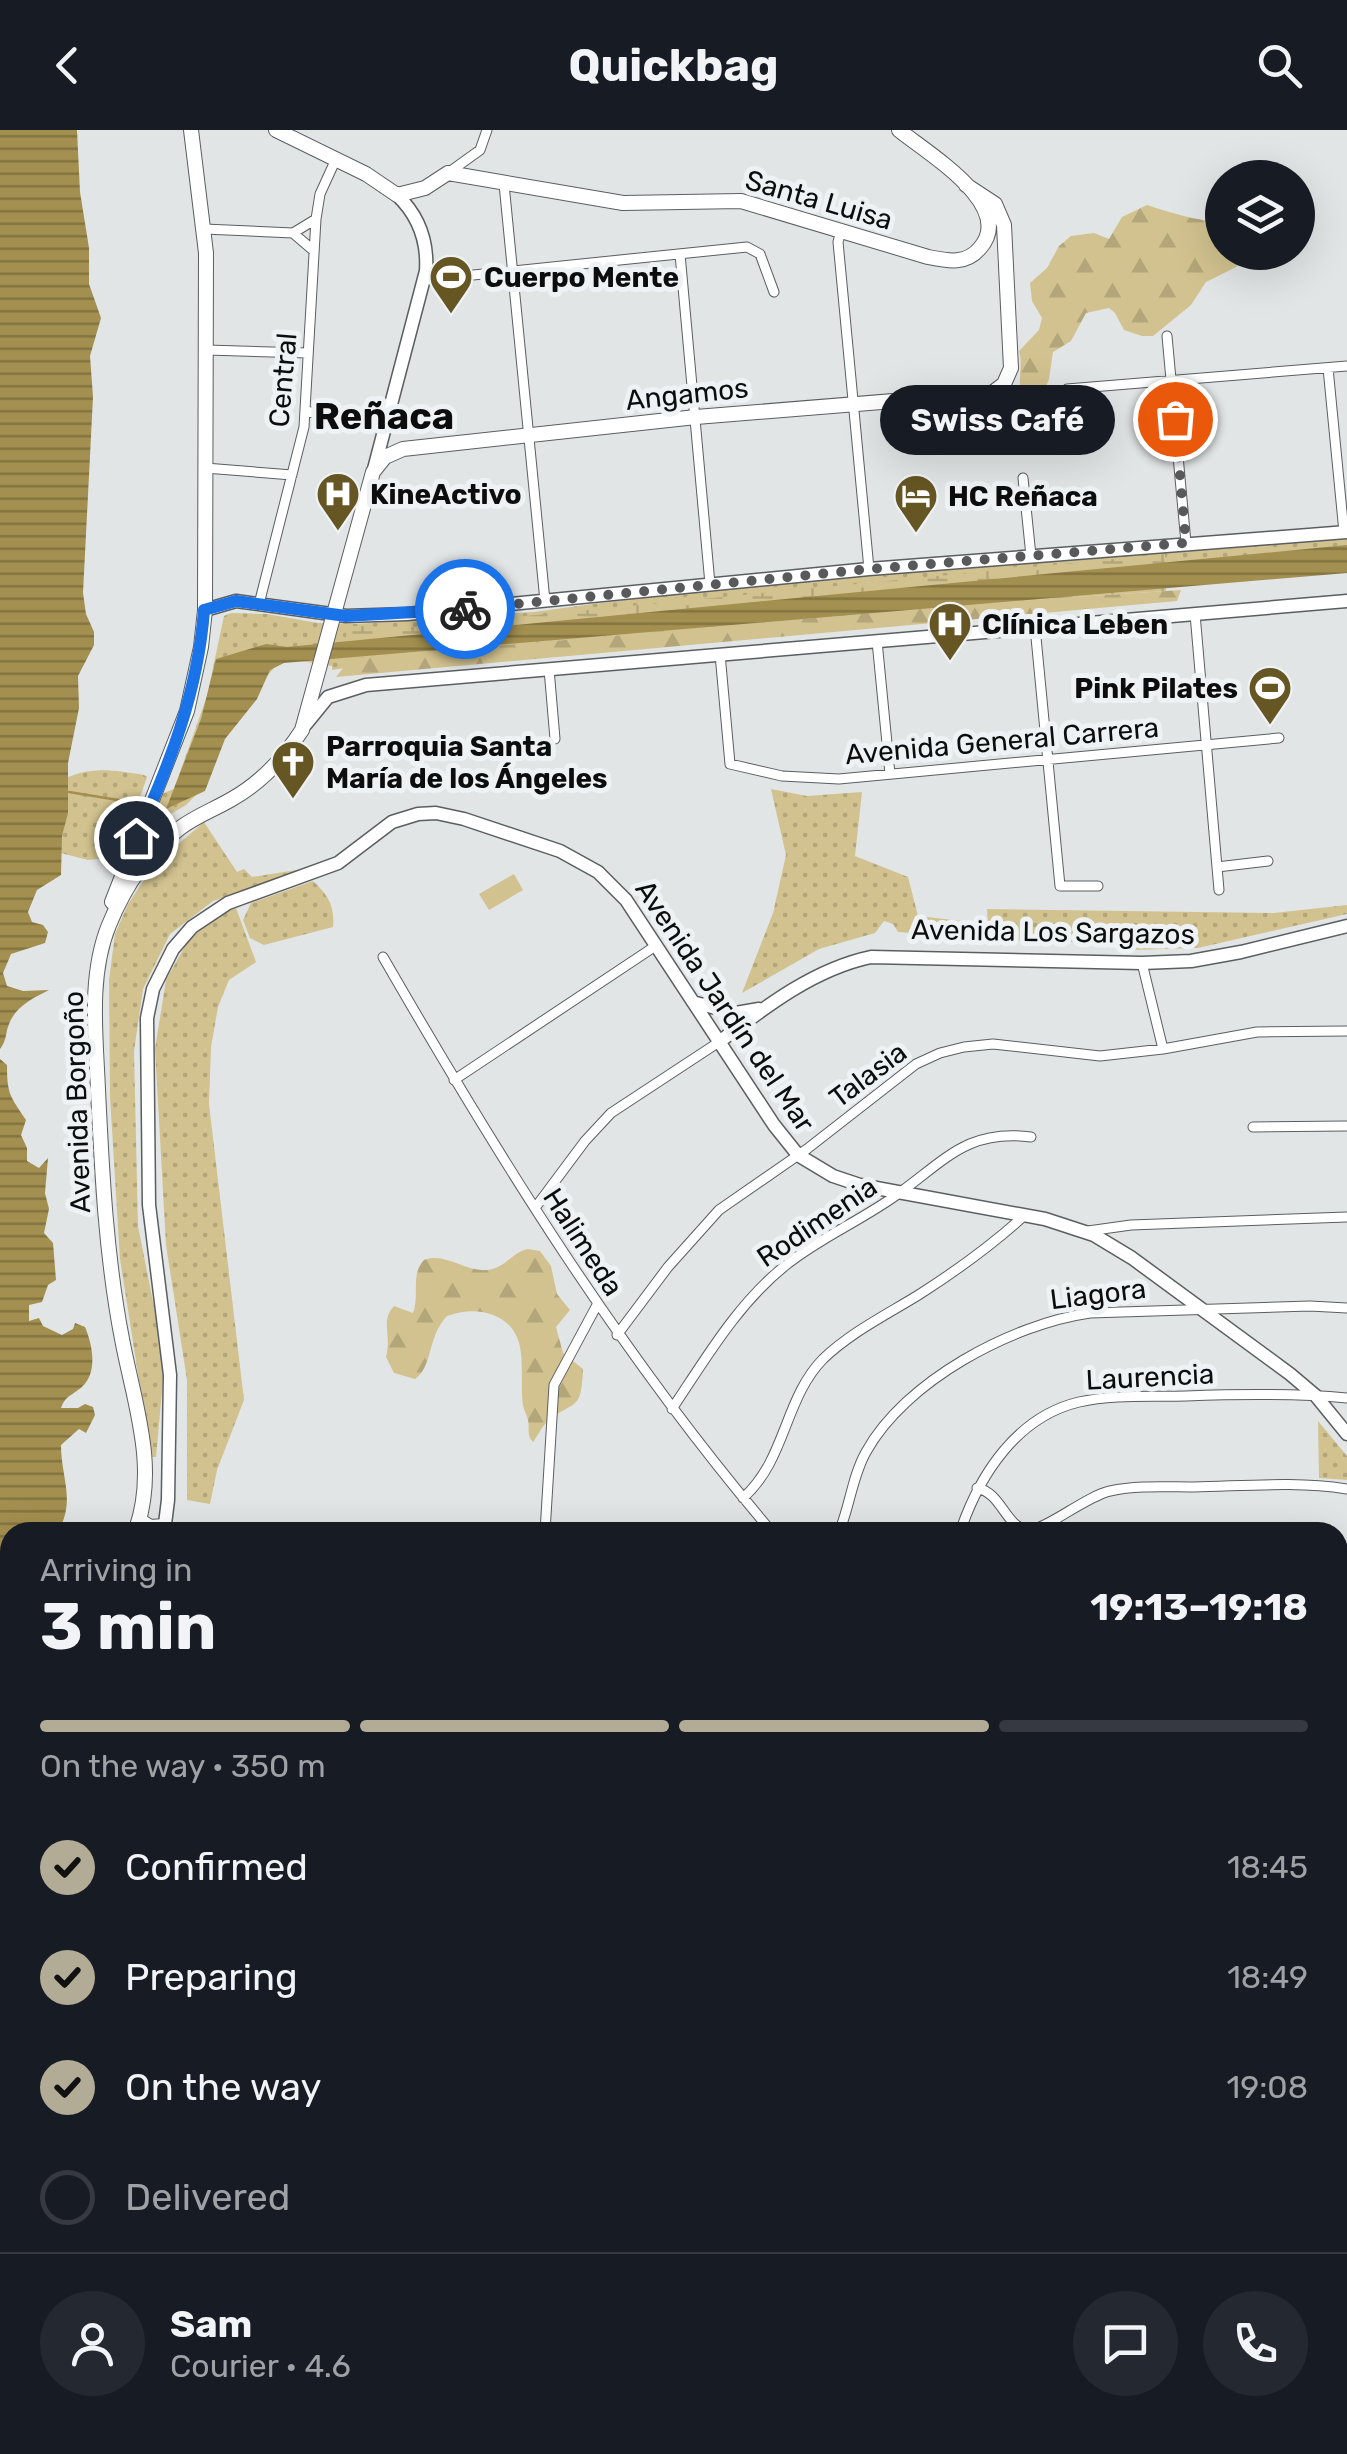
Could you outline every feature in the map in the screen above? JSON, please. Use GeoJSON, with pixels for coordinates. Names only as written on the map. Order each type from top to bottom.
{"type":"FeatureCollection","features":[{"type":"Feature","properties":{"kind":"main road"},"geometry":{"type":"LineString","coordinates":[[103,941],[120,876],[163,776],[194,684],[204,610],[204,229],[191,130]]}},
{"type":"Feature","properties":{"kind":"main road","name":"Avenida Borgoño"},"geometry":{"type":"LineString","coordinates":[[276,130],[384,184],[397,195]]}},
{"type":"Feature","properties":{"kind":"main road"},"geometry":{"type":"LineString","coordinates":[[899,130],[995,204],[1005,233]]}},
{"type":"Feature","properties":{"kind":"main road"},"geometry":{"type":"LineString","coordinates":[[397,195],[425,188],[448,174]]}},
{"type":"Feature","properties":{"kind":"main road","name":"Santa Luisa"},"geometry":{"type":"LineString","coordinates":[[448,174],[622,203],[741,201],[949,262],[973,255],[986,241],[1005,233]]}},
{"type":"Feature","properties":{"kind":"main road"},"geometry":{"type":"LineString","coordinates":[[966,185],[988,211],[986,241]]}},
{"type":"Feature","properties":{"kind":"main road","name":"Angamos"},"geometry":{"type":"LineString","coordinates":[[373,472],[385,457],[402,449],[696,417],[986,396],[1009,378],[1012,360],[1005,233]]}},
{"type":"Feature","properties":{"kind":"main road","name":"Avenida Borgoño"},"geometry":{"type":"LineString","coordinates":[[138,1522],[144,1493],[144,1443],[116,1306],[102,1198],[95,1036],[103,941],[128,888],[160,845],[192,820],[240,794],[265,775],[302,730],[373,472]]}},
{"type":"Feature","properties":{"kind":"main road"},"geometry":{"type":"LineString","coordinates":[[144,820],[147,836],[160,845]]}},
{"type":"Feature","properties":{"kind":"street"},"geometry":{"type":"LineString","coordinates":[[448,174],[480,150],[486,130]]}},
{"type":"Feature","properties":{"kind":"street","name":"Central"},"geometry":{"type":"LineString","coordinates":[[259,604],[306,411],[316,218],[320,194],[336,159]]}},
{"type":"Feature","properties":{"kind":"street"},"geometry":{"type":"LineString","coordinates":[[504,184],[544,601]]}},
{"type":"Feature","properties":{"kind":"street","name":"Avenida Borgoño"},"geometry":{"type":"LineString","coordinates":[[373,472],[424,280],[426,252],[422,234],[410,208],[397,195]]}},
{"type":"Feature","properties":{"kind":"street"},"geometry":{"type":"LineString","coordinates":[[204,229],[293,232],[316,218]]}},
{"type":"Feature","properties":{"kind":"street"},"geometry":{"type":"LineString","coordinates":[[840,230],[838,242],[870,569]]}},
{"type":"Feature","properties":{"kind":"street"},"geometry":{"type":"LineString","coordinates":[[293,232],[314,251]]}},
{"type":"Feature","properties":{"kind":"street"},"geometry":{"type":"LineString","coordinates":[[424,280],[752,248],[760,254],[774,292]]}},
{"type":"Feature","properties":{"kind":"street"},"geometry":{"type":"LineString","coordinates":[[680,254],[710,584]]}},
{"type":"Feature","properties":{"kind":"street"},"geometry":{"type":"LineString","coordinates":[[1167,336],[1186,543]]}},
{"type":"Feature","properties":{"kind":"street"},"geometry":{"type":"LineString","coordinates":[[207,350],[308,353]]}},
{"type":"Feature","properties":{"kind":"street"},"geometry":{"type":"LineString","coordinates":[[1068,390],[1347,366]]}},
{"type":"Feature","properties":{"kind":"street"},"geometry":{"type":"LineString","coordinates":[[204,610],[228,602],[335,614],[407,614],[870,569],[1345,532],[1328,368]]}},
{"type":"Feature","properties":{"kind":"street"},"geometry":{"type":"LineString","coordinates":[[306,411],[386,424]]}},
{"type":"Feature","properties":{"kind":"street"},"geometry":{"type":"LineString","coordinates":[[205,468],[292,475]]}},
{"type":"Feature","properties":{"kind":"street"},"geometry":{"type":"LineString","coordinates":[[1022,478],[1031,556]]}},
{"type":"Feature","properties":{"kind":"street"},"geometry":{"type":"LineString","coordinates":[[302,730],[328,697],[352,687],[1347,601]]}},
{"type":"Feature","properties":{"kind":"street"},"geometry":{"type":"LineString","coordinates":[[1195,614],[1219,890]]}},
{"type":"Feature","properties":{"kind":"street"},"geometry":{"type":"LineString","coordinates":[[1035,627],[1060,886],[1098,886]]}},
{"type":"Feature","properties":{"kind":"street"},"geometry":{"type":"LineString","coordinates":[[877,641],[890,774]]}},
{"type":"Feature","properties":{"kind":"street","name":"Avenida General Carrera"},"geometry":{"type":"LineString","coordinates":[[720,654],[730,764],[801,778],[890,774],[1279,738]]}},
{"type":"Feature","properties":{"kind":"street"},"geometry":{"type":"LineString","coordinates":[[549,669],[555,739]]}},
{"type":"Feature","properties":{"kind":"street","name":"Avenida Jardín del Mar"},"geometry":{"type":"LineString","coordinates":[[167,1522],[170,1358],[150,1222],[146,1032],[159,975],[182,938],[228,902],[328,868],[392,822],[428,813],[464,819],[548,846],[582,862],[618,890],[798,1156],[846,1181],[1025,1215],[1085,1232],[1111,1244],[1316,1396],[1347,1434]]}},
{"type":"Feature","properties":{"kind":"street"},"geometry":{"type":"LineString","coordinates":[[1217,867],[1268,862]]}},
{"type":"Feature","properties":{"kind":"street","name":"Avenida Los Sargazos"},"geometry":{"type":"LineString","coordinates":[[535,1208],[585,1141],[612,1114],[766,1006],[842,964],[886,956],[1142,963],[1214,958],[1347,926]]}},
{"type":"Feature","properties":{"kind":"street"},"geometry":{"type":"LineString","coordinates":[[454,1080],[657,945]]}},
{"type":"Feature","properties":{"kind":"street","name":"Halimeda"},"geometry":{"type":"LineString","coordinates":[[383,957],[454,1080],[617,1335],[763,1522]]}},
{"type":"Feature","properties":{"kind":"street"},"geometry":{"type":"LineString","coordinates":[[1142,963],[1162,1049]]}},
{"type":"Feature","properties":{"kind":"street","name":"Avenida Los Sargazos"},"geometry":{"type":"LineString","coordinates":[[694,1003],[736,1012],[766,1006]]}},
{"type":"Feature","properties":{"kind":"street","name":"Talasia"},"geometry":{"type":"LineString","coordinates":[[617,1335],[719,1210],[798,1156],[916,1064],[952,1049],[993,1044],[1084,1056],[1162,1049],[1257,1032],[1347,1031]]}},
{"type":"Feature","properties":{"kind":"street"},"geometry":{"type":"LineString","coordinates":[[1253,1127],[1347,1126]]}},
{"type":"Feature","properties":{"kind":"street","name":"Rodimenia"},"geometry":{"type":"LineString","coordinates":[[672,1409],[725,1330],[770,1279],[822,1239],[901,1192],[964,1145],[995,1136],[1031,1137]]}},
{"type":"Feature","properties":{"kind":"street"},"geometry":{"type":"LineString","coordinates":[[743,1498],[767,1471],[802,1388],[822,1360],[936,1283],[1025,1215]]}},
{"type":"Feature","properties":{"kind":"street"},"geometry":{"type":"LineString","coordinates":[[1085,1232],[1131,1225],[1347,1218]]}},
{"type":"Feature","properties":{"kind":"street"},"geometry":{"type":"LineString","coordinates":[[546,1522],[554,1385],[597,1305]]}},
{"type":"Feature","properties":{"kind":"street","name":"Liagora"},"geometry":{"type":"LineString","coordinates":[[843,1522],[858,1468],[887,1420],[923,1388],[990,1344],[1036,1324],[1072,1315],[1200,1308],[1347,1308]]}},
{"type":"Feature","properties":{"kind":"street","name":"Laurencia"},"geometry":{"type":"LineString","coordinates":[[964,1522],[977,1488],[997,1458],[1051,1413],[1078,1402],[1219,1395],[1347,1398]]}},
{"type":"Feature","properties":{"kind":"street"},"geometry":{"type":"LineString","coordinates":[[1051,1522],[1091,1496],[1114,1490],[1278,1484],[1347,1489]]}},
{"type":"Feature","properties":{"kind":"street"},"geometry":{"type":"LineString","coordinates":[[977,1488],[991,1492],[1014,1522]]}},
{"type":"Feature","properties":{"kind":"green space"},"geometry":{"type":"Polygon","coordinates":[[[1147,205],[1205,220],[1205,270],[1230,270],[1206,282],[1191,305],[1153,336],[1124,330],[1109,308],[1086,313],[1071,341],[1053,352],[1042,398],[1024,401],[1019,351],[1039,330],[1042,318],[1032,301],[1030,283],[1071,236],[1094,233],[1109,239],[1122,217],[1147,205]]]}},
{"type":"Feature","properties":{"kind":"green space"},"geometry":{"type":"Polygon","coordinates":[[[1347,537],[1347,569],[332,670],[332,666],[282,658],[233,718],[204,787],[186,805],[161,820],[126,833],[115,857],[88,860],[49,850],[57,783],[68,777],[99,770],[144,775],[147,777],[138,803],[174,789],[207,696],[224,616],[231,613],[356,624],[534,612],[733,585],[1347,537]]]}},
{"type":"Feature","properties":{"kind":"green space"},"geometry":{"type":"Polygon","coordinates":[[[1165,554],[1166,591],[972,604],[350,659],[345,641],[348,626],[414,627],[1165,554]]]}},
{"type":"Feature","properties":{"kind":"green space"},"geometry":{"type":"Polygon","coordinates":[[[1181,590],[1177,601],[336,677],[350,659],[972,604],[1181,590]]]}},
{"type":"Feature","properties":{"kind":"green space"},"geometry":{"type":"Polygon","coordinates":[[[771,789],[807,796],[862,792],[855,856],[908,877],[918,916],[988,924],[987,909],[1274,913],[1347,905],[1347,914],[1198,948],[1128,950],[1128,945],[1069,942],[1067,935],[1059,933],[1046,943],[898,932],[893,924],[884,921],[875,933],[819,949],[742,993],[773,913],[786,855],[771,789]]]}},
{"type":"Feature","properties":{"kind":"green space"},"geometry":{"type":"Polygon","coordinates":[[[204,822],[237,872],[244,869],[252,877],[309,868],[213,901],[170,934],[143,989],[134,1051],[138,1226],[160,1337],[163,1380],[156,1457],[151,1457],[120,1259],[110,1097],[109,980],[115,934],[128,904],[155,864],[204,822]]]}},
{"type":"Feature","properties":{"kind":"green space"},"geometry":{"type":"Polygon","coordinates":[[[514,874],[523,890],[489,910],[479,894],[514,874]]]}},
{"type":"Feature","properties":{"kind":"green space"},"geometry":{"type":"Polygon","coordinates":[[[313,881],[329,901],[333,927],[264,945],[250,938],[243,920],[251,903],[313,881]]]}},
{"type":"Feature","properties":{"kind":"green space"},"geometry":{"type":"Polygon","coordinates":[[[236,908],[256,962],[229,980],[218,1007],[211,1047],[209,1104],[244,1400],[217,1470],[210,1504],[187,1500],[187,1380],[166,1245],[155,1049],[166,980],[189,939],[226,911],[236,908]]]}},
{"type":"Feature","properties":{"kind":"green space"},"geometry":{"type":"Polygon","coordinates":[[[528,1249],[540,1251],[551,1266],[557,1294],[570,1310],[556,1327],[563,1353],[583,1369],[578,1399],[548,1421],[533,1442],[523,1405],[519,1342],[506,1322],[481,1312],[447,1316],[436,1333],[425,1367],[415,1379],[394,1373],[386,1357],[390,1311],[394,1306],[413,1313],[417,1272],[424,1260],[440,1258],[487,1270],[528,1249]]]}},
{"type":"Feature","properties":{"kind":"green space"},"geometry":{"type":"Polygon","coordinates":[[[1318,1421],[1347,1456],[1347,1480],[1319,1478],[1318,1421]]]}},
{"type":"Feature","properties":{"kind":"shaded area"},"geometry":{"type":"Polygon","coordinates":[[[0,130],[77,130],[89,284],[101,318],[90,356],[93,397],[83,593],[94,645],[78,676],[79,708],[68,763],[68,813],[62,836],[61,875],[37,890],[28,912],[32,922],[43,925],[48,932],[45,943],[11,954],[3,973],[7,986],[23,991],[49,990],[16,1012],[0,1049],[0,130]]]}},
{"type":"Feature","properties":{"kind":"shaded area"},"geometry":{"type":"Polygon","coordinates":[[[1347,545],[1347,573],[284,663],[270,670],[257,699],[225,739],[205,791],[166,809],[201,719],[216,659],[266,644],[287,647],[1347,545]]]}},
{"type":"Feature","properties":{"kind":"shaded area"},"geometry":{"type":"Polygon","coordinates":[[[0,1059],[7,1065],[10,1094],[26,1120],[21,1135],[27,1161],[39,1168],[48,1158],[45,1193],[49,1209],[44,1233],[53,1243],[56,1280],[48,1285],[42,1302],[29,1305],[29,1321],[39,1318],[43,1326],[62,1335],[73,1329],[75,1323],[85,1327],[92,1369],[85,1384],[61,1408],[85,1404],[93,1407],[95,1415],[86,1433],[79,1429],[61,1445],[67,1499],[62,1522],[0,1522],[0,1059]]]}},
{"type":"Feature","properties":{"kind":"waterway"},"geometry":{"type":"LineString","coordinates":[[69,792],[143,801]]}},
{"type":"Feature","properties":{"kind":"way so far"},"geometry":{"type":"LineString","coordinates":[[465,609],[1186,543],[1175,419]]}},
{"type":"Feature","properties":{"kind":"place","name":"Cuerpo Mente"},"geometry":{"type":"Point","coordinates":[451,315]}},
{"type":"Feature","properties":{"kind":"place","name":"Swiss Café"},"geometry":{"type":"Point","coordinates":[1175,419]}},
{"type":"Feature","properties":{"kind":"place","name":"KineActivo"},"geometry":{"type":"Point","coordinates":[338,532]}},
{"type":"Feature","properties":{"kind":"place","name":"HC Reñaca"},"geometry":{"type":"Point","coordinates":[916,534]}},
{"type":"Feature","properties":{"kind":"place","name":"Clínica Leben"},"geometry":{"type":"Point","coordinates":[950,662]}},
{"type":"Feature","properties":{"kind":"place","name":"Pink Pilates"},"geometry":{"type":"Point","coordinates":[1270,726]}},
{"type":"Feature","properties":{"kind":"place","name":"Parroquia Santa María de los Ángeles"},"geometry":{"type":"Point","coordinates":[293,800]}},
{"type":"Feature","properties":{"kind":"district","name":"Reñaca"},"geometry":{"type":"Point","coordinates":[384,416]}},
{"type":"Feature","properties":{"kind":"route"},"geometry":{"type":"LineString","coordinates":[[136,838],[187,711],[202,647],[204,610],[236,601],[346,616],[465,609]]}}]}
